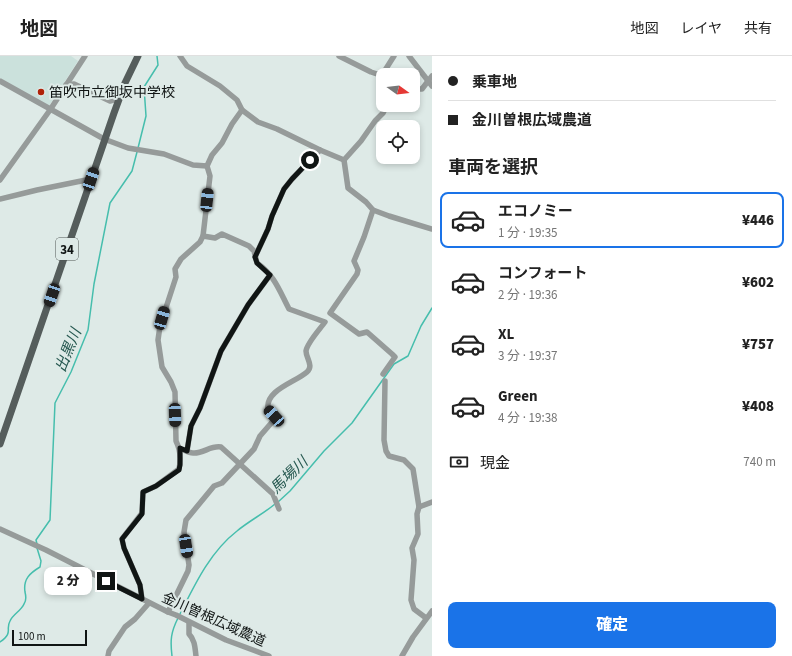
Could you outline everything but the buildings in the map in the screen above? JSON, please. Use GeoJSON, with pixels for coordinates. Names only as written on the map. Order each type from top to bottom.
{"type":"FeatureCollection","features":[{"type":"Feature","properties":{"kind":"main road","name":"34"},"geometry":{"type":"LineString","coordinates":[[0,444],[104,139],[125,83],[138,56]]}},
{"type":"Feature","properties":{"kind":"street"},"geometry":{"type":"LineString","coordinates":[[0,180],[50,110],[85,56]]}},
{"type":"Feature","properties":{"kind":"street"},"geometry":{"type":"LineString","coordinates":[[180,56],[187,66],[220,86],[237,100],[242,110],[258,122],[277,129],[344,160]]}},
{"type":"Feature","properties":{"kind":"street"},"geometry":{"type":"LineString","coordinates":[[339,56],[376,73]]}},
{"type":"Feature","properties":{"kind":"street"},"geometry":{"type":"LineString","coordinates":[[386,68],[394,56]]}},
{"type":"Feature","properties":{"kind":"street"},"geometry":{"type":"LineString","coordinates":[[409,56],[431,81],[420,88]]}},
{"type":"Feature","properties":{"kind":"street"},"geometry":{"type":"LineString","coordinates":[[0,81],[104,139],[128,148],[164,154],[193,165],[208,166]]}},
{"type":"Feature","properties":{"kind":"street"},"geometry":{"type":"LineString","coordinates":[[66,85],[74,84],[110,101],[120,98]]}},
{"type":"Feature","properties":{"kind":"street"},"geometry":{"type":"LineString","coordinates":[[142,599],[140,585],[124,548],[122,539],[142,514],[143,492],[156,486],[179,470],[180,465],[180,448],[176,441],[175,392],[162,367],[158,340],[163,315],[176,277],[175,270],[181,259],[200,242],[203,236],[210,176],[208,166],[212,155],[222,143],[232,124],[242,110]]}},
{"type":"Feature","properties":{"kind":"street"},"geometry":{"type":"LineString","coordinates":[[384,112],[344,160],[348,188],[366,202],[373,210],[432,229]]}},
{"type":"Feature","properties":{"kind":"street"},"geometry":{"type":"LineString","coordinates":[[255,257],[284,189],[320,150]]}},
{"type":"Feature","properties":{"kind":"street"},"geometry":{"type":"LineString","coordinates":[[0,199],[91,179]]}},
{"type":"Feature","properties":{"kind":"street"},"geometry":{"type":"LineString","coordinates":[[373,210],[354,261],[358,270],[357,274],[330,314],[359,334],[367,332],[392,354],[395,358],[383,374]]}},
{"type":"Feature","properties":{"kind":"street"},"geometry":{"type":"LineString","coordinates":[[168,612],[188,571],[189,565],[184,532],[186,520],[214,486],[222,483],[254,448],[260,436],[273,421],[274,416],[268,409],[268,402],[278,390],[308,371],[310,365],[306,351],[324,322],[289,309],[270,275],[257,263],[254,251],[249,246],[222,234],[215,238],[203,236]]}},
{"type":"Feature","properties":{"kind":"street"},"geometry":{"type":"LineString","coordinates":[[187,451],[191,426],[200,408],[221,351],[248,305],[270,275]]}},
{"type":"Feature","properties":{"kind":"street"},"geometry":{"type":"LineString","coordinates":[[385,381],[384,440],[386,451],[389,456],[404,460],[413,469],[419,507],[417,514],[418,534],[412,548],[414,560],[411,600],[414,609],[426,618]]}},
{"type":"Feature","properties":{"kind":"street"},"geometry":{"type":"LineString","coordinates":[[180,448],[192,453],[204,452],[216,446],[221,447],[273,494],[278,508]]}},
{"type":"Feature","properties":{"kind":"street"},"geometry":{"type":"LineString","coordinates":[[419,507],[432,502]]}},
{"type":"Feature","properties":{"kind":"street","name":"金川曽根広域農道"},"geometry":{"type":"LineString","coordinates":[[0,529],[33,543],[149,603],[226,640],[269,656]]}},
{"type":"Feature","properties":{"kind":"street"},"geometry":{"type":"LineString","coordinates":[[108,656],[108,651],[125,627],[135,619],[149,603]]}},
{"type":"Feature","properties":{"kind":"street"},"geometry":{"type":"LineString","coordinates":[[402,656],[432,610]]}},
{"type":"Feature","properties":{"kind":"street"},"geometry":{"type":"LineString","coordinates":[[189,622],[189,634],[193,638],[196,656]]}},
{"type":"Feature","properties":{"kind":"shaded area","name":"笛吹市立御坂中学校"},"geometry":{"type":"Polygon","coordinates":[[[0,56],[71,56],[78,61],[49,106],[0,78],[0,56]]]}},
{"type":"Feature","properties":{"kind":"waterway","name":"出黒川"},"geometry":{"type":"LineString","coordinates":[[138,148],[146,116],[144,87],[158,65],[157,56]]}},
{"type":"Feature","properties":{"kind":"waterway","name":"出黒川"},"geometry":{"type":"LineString","coordinates":[[37,544],[36,540],[50,520],[55,403],[71,372],[88,330],[94,284],[110,203],[132,171],[137,152]]}},
{"type":"Feature","properties":{"kind":"waterway","name":"馬場川"},"geometry":{"type":"LineString","coordinates":[[278,502],[290,491],[324,451],[352,423],[394,364],[408,356],[421,326],[432,308]]}},
{"type":"Feature","properties":{"kind":"waterway","name":"馬場川"},"geometry":{"type":"LineString","coordinates":[[180,614],[204,569],[227,539],[275,504]]}},
{"type":"Feature","properties":{"kind":"waterway","name":"出黒川"},"geometry":{"type":"LineString","coordinates":[[0,642],[7,636],[11,619],[21,609],[25,602],[26,580],[30,574],[40,567],[41,561],[37,548]]}},
{"type":"Feature","properties":{"kind":"waterway","name":"馬場川"},"geometry":{"type":"LineString","coordinates":[[172,656],[172,636],[178,618]]}},
{"type":"Feature","properties":{"kind":"place","name":"笛吹市立御坂中学校"},"geometry":{"type":"Point","coordinates":[41,92]}},
{"type":"Feature","properties":{"kind":"route"},"geometry":{"type":"LineString","coordinates":[[106,581],[142,599],[140,585],[124,548],[122,539],[142,514],[143,492],[156,486],[179,470],[180,448],[187,451],[191,426],[200,408],[221,351],[248,305],[270,275],[257,263],[255,257],[268,229],[272,216],[284,189],[310,160]]}}]}
